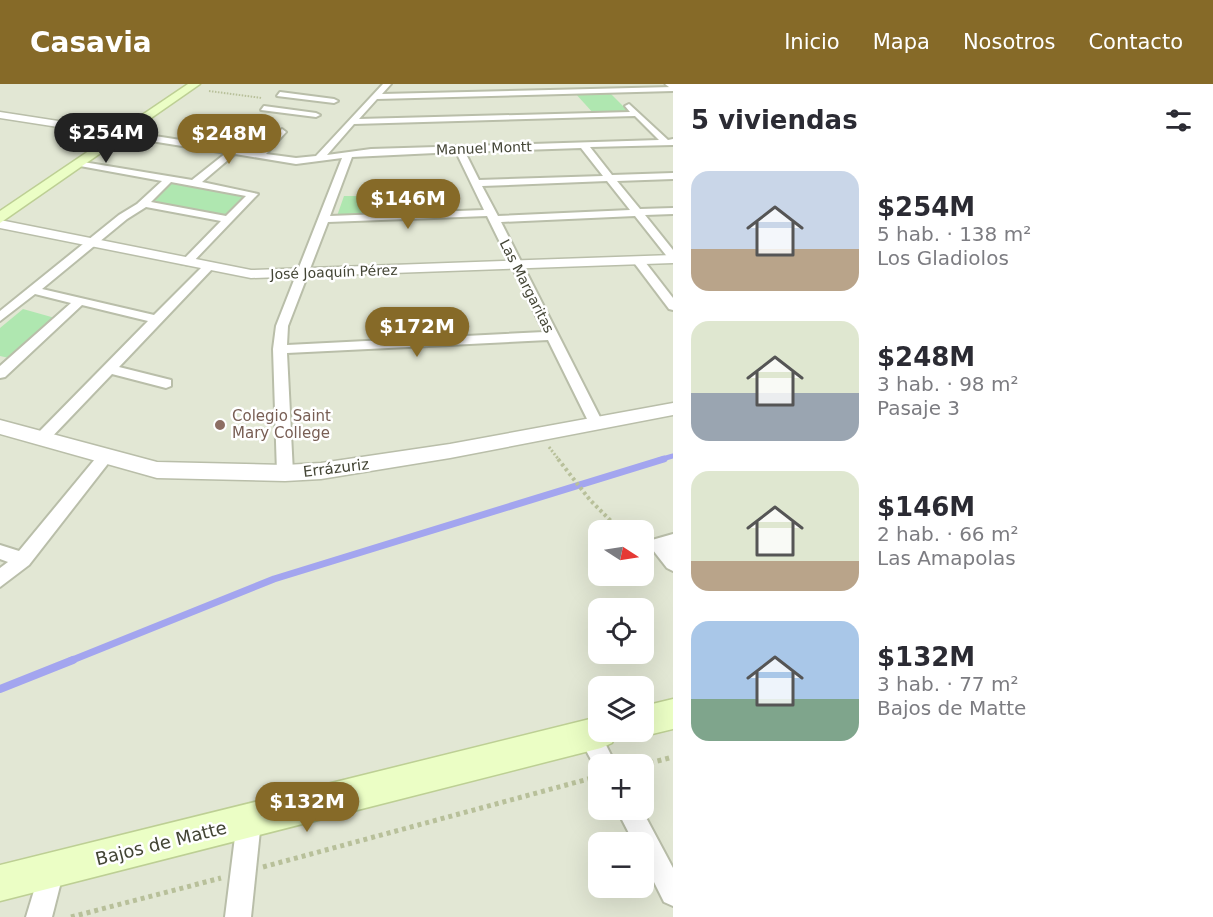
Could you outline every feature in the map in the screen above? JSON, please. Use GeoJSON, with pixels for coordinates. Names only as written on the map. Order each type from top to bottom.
{"type":"FeatureCollection","features":[{"type":"Feature","properties":{"kind":"main road"},"geometry":{"type":"LineString","coordinates":[[0,218],[80,163],[116,133],[183,84]]}},
{"type":"Feature","properties":{"kind":"main road"},"geometry":{"type":"LineString","coordinates":[[0,207],[195,84]]}},
{"type":"Feature","properties":{"kind":"main road"},"geometry":{"type":"LineString","coordinates":[[654,719],[673,714]]}},
{"type":"Feature","properties":{"kind":"main road","name":"Bajos de Matte"},"geometry":{"type":"LineString","coordinates":[[0,883],[588,736]]}},
{"type":"Feature","properties":{"kind":"street"},"geometry":{"type":"LineString","coordinates":[[291,84],[264,108],[316,115]]}},
{"type":"Feature","properties":{"kind":"street"},"geometry":{"type":"LineString","coordinates":[[319,158],[387,84]]}},
{"type":"Feature","properties":{"kind":"street"},"geometry":{"type":"LineString","coordinates":[[455,84],[468,107]]}},
{"type":"Feature","properties":{"kind":"street"},"geometry":{"type":"LineString","coordinates":[[352,122],[610,87],[672,86]]}},
{"type":"Feature","properties":{"kind":"street"},"geometry":{"type":"LineString","coordinates":[[610,87],[669,142]]}},
{"type":"Feature","properties":{"kind":"street"},"geometry":{"type":"LineString","coordinates":[[277,97],[334,101]]}},
{"type":"Feature","properties":{"kind":"street"},"geometry":{"type":"LineString","coordinates":[[374,98],[468,107],[637,114]]}},
{"type":"Feature","properties":{"kind":"street","name":"Manuel Montt"},"geometry":{"type":"LineString","coordinates":[[0,115],[258,156],[344,166]]}},
{"type":"Feature","properties":{"kind":"street"},"geometry":{"type":"LineString","coordinates":[[258,156],[282,132]]}},
{"type":"Feature","properties":{"kind":"street","name":"Manuel Montt"},"geometry":{"type":"LineString","coordinates":[[296,161],[349,153],[669,142]]}},
{"type":"Feature","properties":{"kind":"street"},"geometry":{"type":"LineString","coordinates":[[583,145],[673,258]]}},
{"type":"Feature","properties":{"kind":"street","name":"Las Margaritas"},"geometry":{"type":"LineString","coordinates":[[459,149],[596,423]]}},
{"type":"Feature","properties":{"kind":"street"},"geometry":{"type":"LineString","coordinates":[[195,183],[232,152]]}},
{"type":"Feature","properties":{"kind":"street"},"geometry":{"type":"LineString","coordinates":[[285,473],[280,349],[285,316],[349,153]]}},
{"type":"Feature","properties":{"kind":"street"},"geometry":{"type":"LineString","coordinates":[[80,163],[253,194],[186,263]]}},
{"type":"Feature","properties":{"kind":"street"},"geometry":{"type":"LineString","coordinates":[[476,183],[673,176]]}},
{"type":"Feature","properties":{"kind":"street"},"geometry":{"type":"LineString","coordinates":[[3,311],[143,203],[169,179]]}},
{"type":"Feature","properties":{"kind":"street"},"geometry":{"type":"LineString","coordinates":[[143,203],[228,219]]}},
{"type":"Feature","properties":{"kind":"street"},"geometry":{"type":"LineString","coordinates":[[324,219],[673,212]]}},
{"type":"Feature","properties":{"kind":"street","name":"José Joaquín Pérez"},"geometry":{"type":"LineString","coordinates":[[0,224],[186,263],[251,274],[673,258]]}},
{"type":"Feature","properties":{"kind":"street"},"geometry":{"type":"LineString","coordinates":[[638,260],[673,306]]}},
{"type":"Feature","properties":{"kind":"street"},"geometry":{"type":"LineString","coordinates":[[41,439],[208,267]]}},
{"type":"Feature","properties":{"kind":"street"},"geometry":{"type":"LineString","coordinates":[[33,290],[159,320]]}},
{"type":"Feature","properties":{"kind":"street"},"geometry":{"type":"LineString","coordinates":[[0,374],[80,301]]}},
{"type":"Feature","properties":{"kind":"street"},"geometry":{"type":"LineString","coordinates":[[280,349],[552,336]]}},
{"type":"Feature","properties":{"kind":"street"},"geometry":{"type":"LineString","coordinates":[[108,369],[166,383]]}},
{"type":"Feature","properties":{"kind":"street","name":"Errázuriz"},"geometry":{"type":"LineString","coordinates":[[0,427],[144,468],[172,472],[285,473],[321,471],[673,409]]}},
{"type":"Feature","properties":{"kind":"street"},"geometry":{"type":"LineString","coordinates":[[0,579],[23,560],[105,457]]}},
{"type":"Feature","properties":{"kind":"street"},"geometry":{"type":"LineString","coordinates":[[0,552],[23,560]]}},
{"type":"Feature","properties":{"kind":"street"},"geometry":{"type":"LineString","coordinates":[[634,820],[673,893]]}},
{"type":"Feature","properties":{"kind":"street"},"geometry":{"type":"LineString","coordinates":[[238,917],[249,821]]}},
{"type":"Feature","properties":{"kind":"street"},"geometry":{"type":"LineString","coordinates":[[39,917],[52,870]]}},
{"type":"Feature","properties":{"kind":"path"},"geometry":{"type":"LineString","coordinates":[[209,91],[277,97]]}},
{"type":"Feature","properties":{"kind":"path"},"geometry":{"type":"LineString","coordinates":[[540,434],[572,479],[610,520]]}},
{"type":"Feature","properties":{"kind":"path"},"geometry":{"type":"LineString","coordinates":[[654,762],[673,757]]}},
{"type":"Feature","properties":{"kind":"path"},"geometry":{"type":"LineString","coordinates":[[71,917],[588,780]]}},
{"type":"Feature","properties":{"kind":"shaded area"},"geometry":{"type":"Polygon","coordinates":[[[0,84],[673,84],[673,917],[0,917],[0,84]]]}},
{"type":"Feature","properties":{"kind":"green space"},"geometry":{"type":"Polygon","coordinates":[[[609,92],[630,113],[594,114],[575,93],[609,92]]]}},
{"type":"Feature","properties":{"kind":"green space"},"geometry":{"type":"Polygon","coordinates":[[[170,181],[248,196],[226,217],[145,202],[170,181]]]}},
{"type":"Feature","properties":{"kind":"green space"},"geometry":{"type":"Polygon","coordinates":[[[344,196],[361,196],[363,214],[337,216],[344,196]]]}},
{"type":"Feature","properties":{"kind":"green space"},"geometry":{"type":"Polygon","coordinates":[[[23,309],[55,318],[9,358],[0,356],[0,328],[23,309]]]}},
{"type":"Feature","properties":{"kind":"waterway"},"geometry":{"type":"LineString","coordinates":[[659,460],[673,456]]}},
{"type":"Feature","properties":{"kind":"waterway"},"geometry":{"type":"LineString","coordinates":[[70,661],[274,579],[664,459]]}},
{"type":"Feature","properties":{"kind":"waterway"},"geometry":{"type":"LineString","coordinates":[[0,689],[73,660]]}},
{"type":"Feature","properties":{"kind":"place","name":"Colegio Saint Mary College"},"geometry":{"type":"Point","coordinates":[220,425]}}]}
